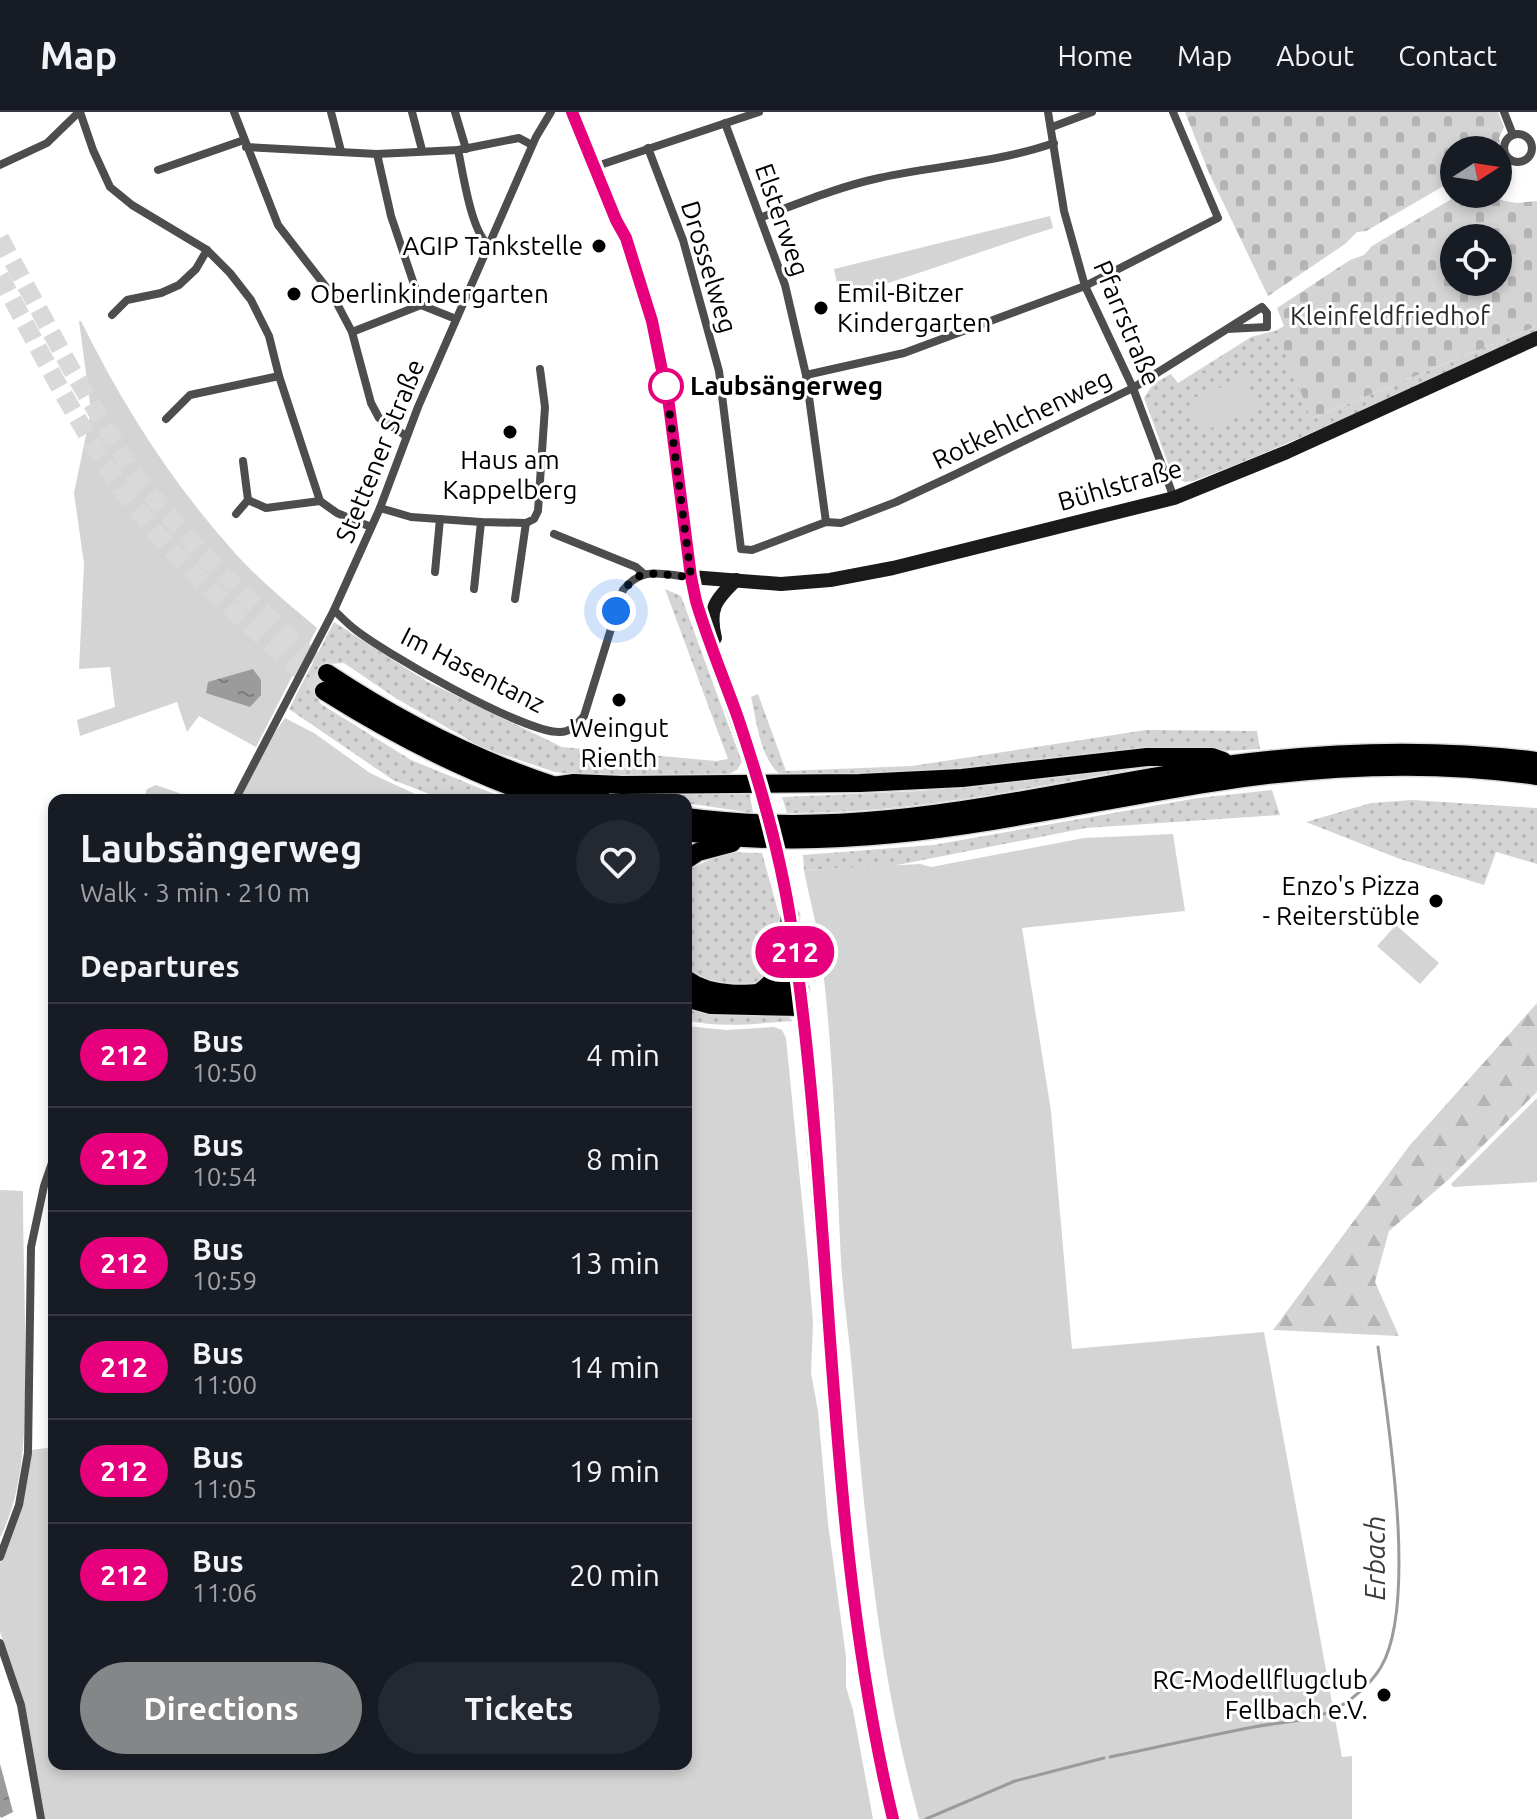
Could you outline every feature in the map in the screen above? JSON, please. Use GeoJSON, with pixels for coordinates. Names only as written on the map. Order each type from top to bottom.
{"type":"FeatureCollection","features":[{"type":"Feature","properties":{"kind":"highway"},"geometry":{"type":"LineString","coordinates":[[325,682],[421,748],[464,768],[541,794]]}},
{"type":"Feature","properties":{"kind":"highway"},"geometry":{"type":"LineString","coordinates":[[692,817],[799,825],[897,820],[984,808],[1233,764],[1299,757],[1397,752],[1471,754],[1537,761]]}},
{"type":"Feature","properties":{"kind":"highway"},"geometry":{"type":"LineString","coordinates":[[551,794],[574,783],[761,790],[962,778],[1147,757],[1212,757],[1233,764]]}},
{"type":"Feature","properties":{"kind":"highway"},"geometry":{"type":"LineString","coordinates":[[692,833],[747,838],[830,840],[917,833],[990,823],[1209,783],[1306,772],[1430,768],[1537,776]]}},
{"type":"Feature","properties":{"kind":"highway"},"geometry":{"type":"LineString","coordinates":[[692,857],[711,847],[747,838]]}},
{"type":"Feature","properties":{"kind":"highway"},"geometry":{"type":"LineString","coordinates":[[760,992],[781,974],[790,916]]}},
{"type":"Feature","properties":{"kind":"highway"},"geometry":{"type":"LineString","coordinates":[[692,982],[708,990],[760,992],[800,998]]}},
{"type":"Feature","properties":{"kind":"highway"},"geometry":{"type":"LineString","coordinates":[[692,1000],[711,1005],[800,998]]}},
{"type":"Feature","properties":{"kind":"main road"},"geometry":{"type":"LineString","coordinates":[[572,112],[626,238],[652,321],[669,405],[691,577],[703,626],[761,790],[790,916],[810,1097],[841,1492],[853,1605],[881,1769],[893,1819]]}},
{"type":"Feature","properties":{"kind":"main road","name":"Bühlstraße"},"geometry":{"type":"LineString","coordinates":[[691,577],[799,583],[893,568],[1174,498],[1287,452],[1537,338]]}},
{"type":"Feature","properties":{"kind":"main road"},"geometry":{"type":"LineString","coordinates":[[729,693],[713,627],[713,607],[720,595],[736,580]]}},
{"type":"Feature","properties":{"kind":"street"},"geometry":{"type":"LineString","coordinates":[[0,165],[47,143],[80,112],[110,187],[132,205],[207,250],[251,300],[269,336],[320,501],[337,513],[371,527]]}},
{"type":"Feature","properties":{"kind":"street"},"geometry":{"type":"LineString","coordinates":[[234,112],[278,225],[333,296],[352,332],[371,403],[379,418],[406,436]]}},
{"type":"Feature","properties":{"kind":"street"},"geometry":{"type":"LineString","coordinates":[[331,112],[341,151]]}},
{"type":"Feature","properties":{"kind":"street"},"geometry":{"type":"LineString","coordinates":[[412,112],[422,150]]}},
{"type":"Feature","properties":{"kind":"street"},"geometry":{"type":"LineString","coordinates":[[455,112],[468,198],[483,241],[490,246]]}},
{"type":"Feature","properties":{"kind":"street","name":"Stettener Straße"},"geometry":{"type":"LineString","coordinates":[[238,794],[334,610],[380,508],[406,436],[456,319],[532,145],[551,112]]}},
{"type":"Feature","properties":{"kind":"street"},"geometry":{"type":"LineString","coordinates":[[594,167],[759,112]]}},
{"type":"Feature","properties":{"kind":"street","name":"Pfarrstraße"},"geometry":{"type":"LineString","coordinates":[[1048,112],[1064,211],[1085,286],[1133,388],[1174,498]]}},
{"type":"Feature","properties":{"kind":"street"},"geometry":{"type":"LineString","coordinates":[[1052,127],[1092,112]]}},
{"type":"Feature","properties":{"kind":"street"},"geometry":{"type":"LineString","coordinates":[[806,375],[904,353],[1085,286],[1218,218],[1173,112]]}},
{"type":"Feature","properties":{"kind":"street"},"geometry":{"type":"LineString","coordinates":[[1504,112],[1513,135]]}},
{"type":"Feature","properties":{"kind":"street","name":"Elsterweg"},"geometry":{"type":"LineString","coordinates":[[725,123],[785,285],[806,375],[826,522]]}},
{"type":"Feature","properties":{"kind":"street"},"geometry":{"type":"LineString","coordinates":[[1513,135],[1526,136],[1534,143],[1525,161],[1510,161],[1503,149],[1506,140],[1513,135]]}},
{"type":"Feature","properties":{"kind":"street"},"geometry":{"type":"LineString","coordinates":[[158,170],[245,144],[377,154],[462,149],[519,138],[532,145]]}},
{"type":"Feature","properties":{"kind":"street"},"geometry":{"type":"LineString","coordinates":[[762,217],[841,188],[879,178],[1021,154],[1054,143]]}},
{"type":"Feature","properties":{"kind":"street","name":"Drosselweg"},"geometry":{"type":"LineString","coordinates":[[648,148],[683,240],[719,371],[741,549],[752,550],[826,522]]}},
{"type":"Feature","properties":{"kind":"street"},"geometry":{"type":"LineString","coordinates":[[377,154],[391,216],[421,305]]}},
{"type":"Feature","properties":{"kind":"street"},"geometry":{"type":"LineString","coordinates":[[112,315],[127,300],[161,293],[179,285],[196,269],[207,250]]}},
{"type":"Feature","properties":{"kind":"street"},"geometry":{"type":"LineString","coordinates":[[352,332],[421,305],[456,319]]}},
{"type":"Feature","properties":{"kind":"street","name":"Rotkehlchenweg"},"geometry":{"type":"LineString","coordinates":[[826,522],[841,523],[896,502],[1133,388],[1265,305],[1267,327],[1227,329]]}},
{"type":"Feature","properties":{"kind":"street"},"geometry":{"type":"LineString","coordinates":[[380,508],[411,517],[481,522],[526,523],[534,519],[538,511],[545,407],[540,369]]}},
{"type":"Feature","properties":{"kind":"street"},"geometry":{"type":"LineString","coordinates":[[166,419],[190,395],[279,376]]}},
{"type":"Feature","properties":{"kind":"street"},"geometry":{"type":"LineString","coordinates":[[236,514],[248,500],[243,461]]}},
{"type":"Feature","properties":{"kind":"street"},"geometry":{"type":"LineString","coordinates":[[248,500],[266,508],[320,501]]}},
{"type":"Feature","properties":{"kind":"street"},"geometry":{"type":"LineString","coordinates":[[435,572],[440,519]]}},
{"type":"Feature","properties":{"kind":"street"},"geometry":{"type":"LineString","coordinates":[[474,589],[481,522]]}},
{"type":"Feature","properties":{"kind":"street"},"geometry":{"type":"LineString","coordinates":[[515,599],[526,523]]}},
{"type":"Feature","properties":{"kind":"street"},"geometry":{"type":"LineString","coordinates":[[554,534],[636,567],[644,574],[691,577]]}},
{"type":"Feature","properties":{"kind":"street","name":"Im Hasentanz"},"geometry":{"type":"LineString","coordinates":[[334,610],[364,636],[446,684],[507,716],[561,733],[575,727],[584,716],[623,590],[635,576],[644,574]]}},
{"type":"Feature","properties":{"kind":"street"},"geometry":{"type":"LineString","coordinates":[[0,1557],[25,1481],[31,1247],[48,1174]]}},
{"type":"Feature","properties":{"kind":"street"},"geometry":{"type":"LineString","coordinates":[[0,1643],[23,1714],[41,1819]]}},
{"type":"Feature","properties":{"kind":"green space","name":"Kleinfeldfriedhof"},"geometry":{"type":"Polygon","coordinates":[[[1185,112],[1498,112],[1504,127],[1500,136],[1440,136],[1440,188],[1366,231],[1357,232],[1345,244],[1268,296],[1209,173],[1185,112]]]}},
{"type":"Feature","properties":{"kind":"green space","name":"Kleinfeldfriedhof"},"geometry":{"type":"Polygon","coordinates":[[[1537,201],[1537,326],[1311,419],[1277,330],[1284,326],[1277,308],[1350,260],[1364,255],[1372,246],[1440,206],[1512,208],[1512,202],[1537,201]]]}},
{"type":"Feature","properties":{"kind":"green space"},"geometry":{"type":"Polygon","coordinates":[[[1050,216],[1053,228],[840,298],[834,269],[1050,216]]]}},
{"type":"Feature","properties":{"kind":"green space"},"geometry":{"type":"Polygon","coordinates":[[[79,321],[129,410],[185,493],[238,556],[317,628],[256,747],[199,716],[187,732],[177,702],[80,736],[77,720],[115,707],[110,667],[79,669],[84,564],[74,493],[91,411],[79,321]]]}},
{"type":"Feature","properties":{"kind":"green space"},"geometry":{"type":"Polygon","coordinates":[[[1537,326],[1537,331],[1410,389],[1194,481],[1185,482],[1173,477],[1144,398],[1153,384],[1171,374],[1178,383],[1251,337],[1278,330],[1311,419],[1537,326]]]}},
{"type":"Feature","properties":{"kind":"green space"},"geometry":{"type":"Polygon","coordinates":[[[1245,378],[1258,409],[1201,432],[1188,400],[1245,378]]]}},
{"type":"Feature","properties":{"kind":"green space"},"geometry":{"type":"Polygon","coordinates":[[[665,589],[681,596],[742,762],[737,770],[729,774],[599,778],[555,772],[483,748],[397,699],[344,663],[328,664],[311,688],[321,704],[411,760],[494,794],[429,794],[393,780],[289,709],[334,622],[426,681],[562,747],[716,761],[728,759],[665,589]]]}},
{"type":"Feature","properties":{"kind":"green space"},"geometry":{"type":"Polygon","coordinates":[[[758,694],[786,771],[912,766],[1146,730],[1257,731],[1260,749],[1062,760],[929,773],[782,776],[769,760],[760,740],[751,697],[758,694]]]}},
{"type":"Feature","properties":{"kind":"green space"},"geometry":{"type":"Polygon","coordinates":[[[285,718],[314,733],[370,773],[415,794],[241,794],[265,746],[285,718]]]}},
{"type":"Feature","properties":{"kind":"green space"},"geometry":{"type":"Polygon","coordinates":[[[1171,762],[1028,789],[884,809],[787,813],[782,797],[921,791],[1171,762]]]}},
{"type":"Feature","properties":{"kind":"green space"},"geometry":{"type":"Polygon","coordinates":[[[156,785],[182,794],[145,794],[147,789],[156,785]]]}},
{"type":"Feature","properties":{"kind":"green space"},"geometry":{"type":"Polygon","coordinates":[[[749,790],[753,813],[692,804],[692,794],[615,792],[749,790]]]}},
{"type":"Feature","properties":{"kind":"green space"},"geometry":{"type":"Polygon","coordinates":[[[1272,790],[1280,815],[1086,828],[892,866],[804,870],[803,855],[933,845],[1198,798],[1272,790]]]}},
{"type":"Feature","properties":{"kind":"green space"},"geometry":{"type":"Polygon","coordinates":[[[1412,800],[1537,808],[1537,864],[1496,852],[1484,885],[1400,859],[1306,822],[1371,803],[1412,800]]]}},
{"type":"Feature","properties":{"kind":"green space"},"geometry":{"type":"Polygon","coordinates":[[[1173,834],[1185,911],[1022,928],[1051,1111],[1072,1349],[1264,1332],[1342,1757],[1352,1756],[1352,1819],[919,1819],[893,1708],[868,1540],[842,1275],[829,1030],[819,943],[804,870],[920,864],[931,867],[1084,838],[1173,834]]]}},
{"type":"Feature","properties":{"kind":"green space"},"geometry":{"type":"Polygon","coordinates":[[[726,852],[762,853],[780,918],[773,972],[757,983],[739,985],[720,982],[692,973],[692,868],[726,852]]]}},
{"type":"Feature","properties":{"kind":"green space"},"geometry":{"type":"Polygon","coordinates":[[[1396,925],[1439,963],[1420,984],[1377,946],[1396,925]]]}},
{"type":"Feature","properties":{"kind":"green space"},"geometry":{"type":"Polygon","coordinates":[[[1537,1003],[1537,1092],[1448,1180],[1389,1231],[1375,1282],[1399,1336],[1273,1330],[1410,1145],[1537,1003]]]}},
{"type":"Feature","properties":{"kind":"green space"},"geometry":{"type":"Polygon","coordinates":[[[692,1005],[785,1013],[793,1021],[740,1025],[692,1021],[692,1005]]]}},
{"type":"Feature","properties":{"kind":"green space"},"geometry":{"type":"Polygon","coordinates":[[[692,1027],[726,1030],[774,1027],[782,1030],[786,1038],[808,1262],[813,1322],[811,1373],[846,1657],[846,1687],[873,1819],[44,1819],[20,1690],[0,1632],[0,1563],[16,1523],[31,1450],[48,1448],[48,1770],[692,1770],[692,1027]]]}},
{"type":"Feature","properties":{"kind":"green space"},"geometry":{"type":"Polygon","coordinates":[[[1537,1098],[1537,1182],[1453,1187],[1451,1184],[1537,1098]]]}},
{"type":"Feature","properties":{"kind":"green space"},"geometry":{"type":"Polygon","coordinates":[[[0,1190],[23,1191],[25,1358],[22,1462],[14,1500],[0,1538],[0,1190]]]}},
{"type":"Feature","properties":{"kind":"water"},"geometry":{"type":"Polygon","coordinates":[[[253,669],[261,680],[261,695],[250,707],[206,693],[208,682],[253,669]]]}},
{"type":"Feature","properties":{"kind":"water"},"geometry":{"type":"Polygon","coordinates":[[[0,1764],[13,1812],[1,1818],[0,1816],[0,1764]]]}},
{"type":"Feature","properties":{"kind":"waterway","name":"Erbach"},"geometry":{"type":"LineString","coordinates":[[1110,1757],[1322,1715],[1352,1698],[1381,1667],[1392,1638],[1398,1601],[1399,1558],[1393,1464],[1378,1347]]}},
{"type":"Feature","properties":{"kind":"waterway","name":"Erbach"},"geometry":{"type":"LineString","coordinates":[[926,1819],[1015,1781],[1104,1758]]}},
{"type":"Feature","properties":{"kind":"tunnel"},"geometry":{"type":"LineString","coordinates":[[0,238],[70,367],[135,476],[200,552],[327,673]]}},
{"type":"Feature","properties":{"kind":"tunnel"},"geometry":{"type":"LineString","coordinates":[[0,276],[86,433],[140,513],[188,568],[324,691]]}},
{"type":"Feature","properties":{"kind":"bus line","name":"212"},"geometry":{"type":"LineString","coordinates":[[572,112],[626,238],[652,321],[669,405],[696,601],[764,799],[790,916],[810,1097],[841,1492],[853,1605],[881,1769],[893,1819]]}},
{"type":"Feature","properties":{"kind":"place","name":"AGIP Tankstelle"},"geometry":{"type":"Point","coordinates":[599,246]}},
{"type":"Feature","properties":{"kind":"place","name":"Oberlinkindergarten"},"geometry":{"type":"Point","coordinates":[294,294]}},
{"type":"Feature","properties":{"kind":"place","name":"Emil-Bitzer Kindergarten"},"geometry":{"type":"Point","coordinates":[821,308]}},
{"type":"Feature","properties":{"kind":"place","name":"Laubsängerweg"},"geometry":{"type":"Point","coordinates":[666,386]}},
{"type":"Feature","properties":{"kind":"place","name":"Haus am Kappelberg"},"geometry":{"type":"Point","coordinates":[510,432]}},
{"type":"Feature","properties":{"kind":"place","name":"Weingut Rienth"},"geometry":{"type":"Point","coordinates":[619,700]}},
{"type":"Feature","properties":{"kind":"place","name":"Enzo's Pizza - Reiterstüble"},"geometry":{"type":"Point","coordinates":[1436,901]}},
{"type":"Feature","properties":{"kind":"place","name":"RC-Modellflugclub Fellbach e.V."},"geometry":{"type":"Point","coordinates":[1384,1695]}},
{"type":"Feature","properties":{"kind":"route"},"geometry":{"type":"LineString","coordinates":[[616,611],[623,590],[635,576],[691,577],[666,386]]}}]}
